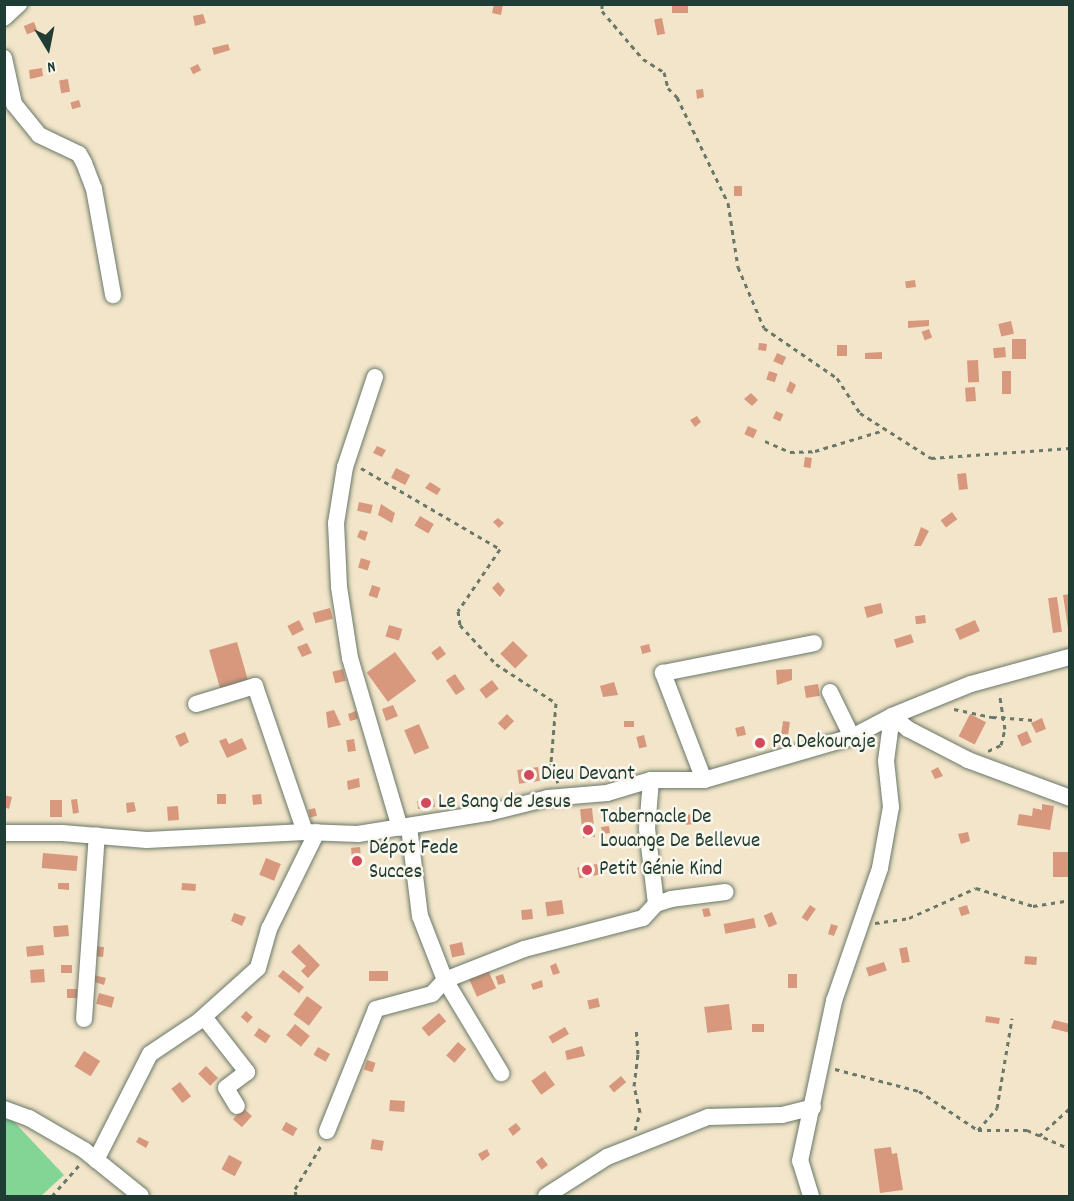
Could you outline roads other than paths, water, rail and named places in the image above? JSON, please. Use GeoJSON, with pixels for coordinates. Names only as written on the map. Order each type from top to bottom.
{"type":"FeatureCollection","features":[{"type":"Feature","properties":{"kind":"street"},"geometry":{"type":"LineString","coordinates":[[4,18],[19,4]]}},
{"type":"Feature","properties":{"kind":"street"},"geometry":{"type":"LineString","coordinates":[[4,58],[14,104],[39,135],[79,154],[84,163],[94,189],[113,295]]}},
{"type":"Feature","properties":{"kind":"street"},"geometry":{"type":"LineString","coordinates":[[375,377],[345,467],[336,523],[341,598],[350,658],[404,828],[420,916],[445,980],[501,1073]]}},
{"type":"Feature","properties":{"kind":"street"},"geometry":{"type":"LineString","coordinates":[[704,780],[663,673],[814,643]]}},
{"type":"Feature","properties":{"kind":"street"},"geometry":{"type":"LineString","coordinates":[[4,833],[147,840],[311,832],[358,834],[404,828],[564,796],[607,793],[651,780],[704,780],[852,737],[892,716],[998,676],[1070,657]]}},
{"type":"Feature","properties":{"kind":"street"},"geometry":{"type":"LineString","coordinates":[[93,1157],[150,1054],[204,1017],[258,968],[269,929],[311,832],[255,686],[196,704]]}},
{"type":"Feature","properties":{"kind":"street"},"geometry":{"type":"LineString","coordinates":[[830,692],[852,737]]}},
{"type":"Feature","properties":{"kind":"street"},"geometry":{"type":"LineString","coordinates":[[892,716],[908,729],[968,760],[1070,798]]}},
{"type":"Feature","properties":{"kind":"street"},"geometry":{"type":"LineString","coordinates":[[811,1197],[800,1161],[813,1107],[820,1056],[880,868],[891,807],[886,760],[892,716]]}},
{"type":"Feature","properties":{"kind":"street"},"geometry":{"type":"LineString","coordinates":[[651,780],[647,829],[656,904]]}},
{"type":"Feature","properties":{"kind":"street"},"geometry":{"type":"LineString","coordinates":[[84,1019],[97,836]]}},
{"type":"Feature","properties":{"kind":"street"},"geometry":{"type":"LineString","coordinates":[[327,1131],[376,1009],[432,994],[445,980],[524,949],[643,918],[656,904],[671,899],[726,892]]}},
{"type":"Feature","properties":{"kind":"street"},"geometry":{"type":"LineString","coordinates":[[204,1017],[247,1072],[226,1088],[237,1106]]}},
{"type":"Feature","properties":{"kind":"street"},"geometry":{"type":"LineString","coordinates":[[546,1197],[620,1151],[708,1117],[782,1115],[813,1107]]}},
{"type":"Feature","properties":{"kind":"street"},"geometry":{"type":"LineString","coordinates":[[4,1109],[29,1118],[93,1157],[141,1197]]}},
{"type":"Feature","properties":{"kind":"place","name":"Pa Dekouraje"},"geometry":{"type":"Point","coordinates":[760,743]}},
{"type":"Feature","properties":{"kind":"place","name":"Dieu Devant"},"geometry":{"type":"Point","coordinates":[529,775]}},
{"type":"Feature","properties":{"kind":"place","name":"Le Sang de Jesus"},"geometry":{"type":"Point","coordinates":[426,803]}},
{"type":"Feature","properties":{"kind":"place","name":"Tabernacle De Louange De Bellevue"},"geometry":{"type":"Point","coordinates":[588,830]}},
{"type":"Feature","properties":{"kind":"place","name":"Dépot Fede Succes"},"geometry":{"type":"Point","coordinates":[357,861]}},
{"type":"Feature","properties":{"kind":"place","name":"Petit Génie Kind"},"geometry":{"type":"Point","coordinates":[587,870]}}]}
